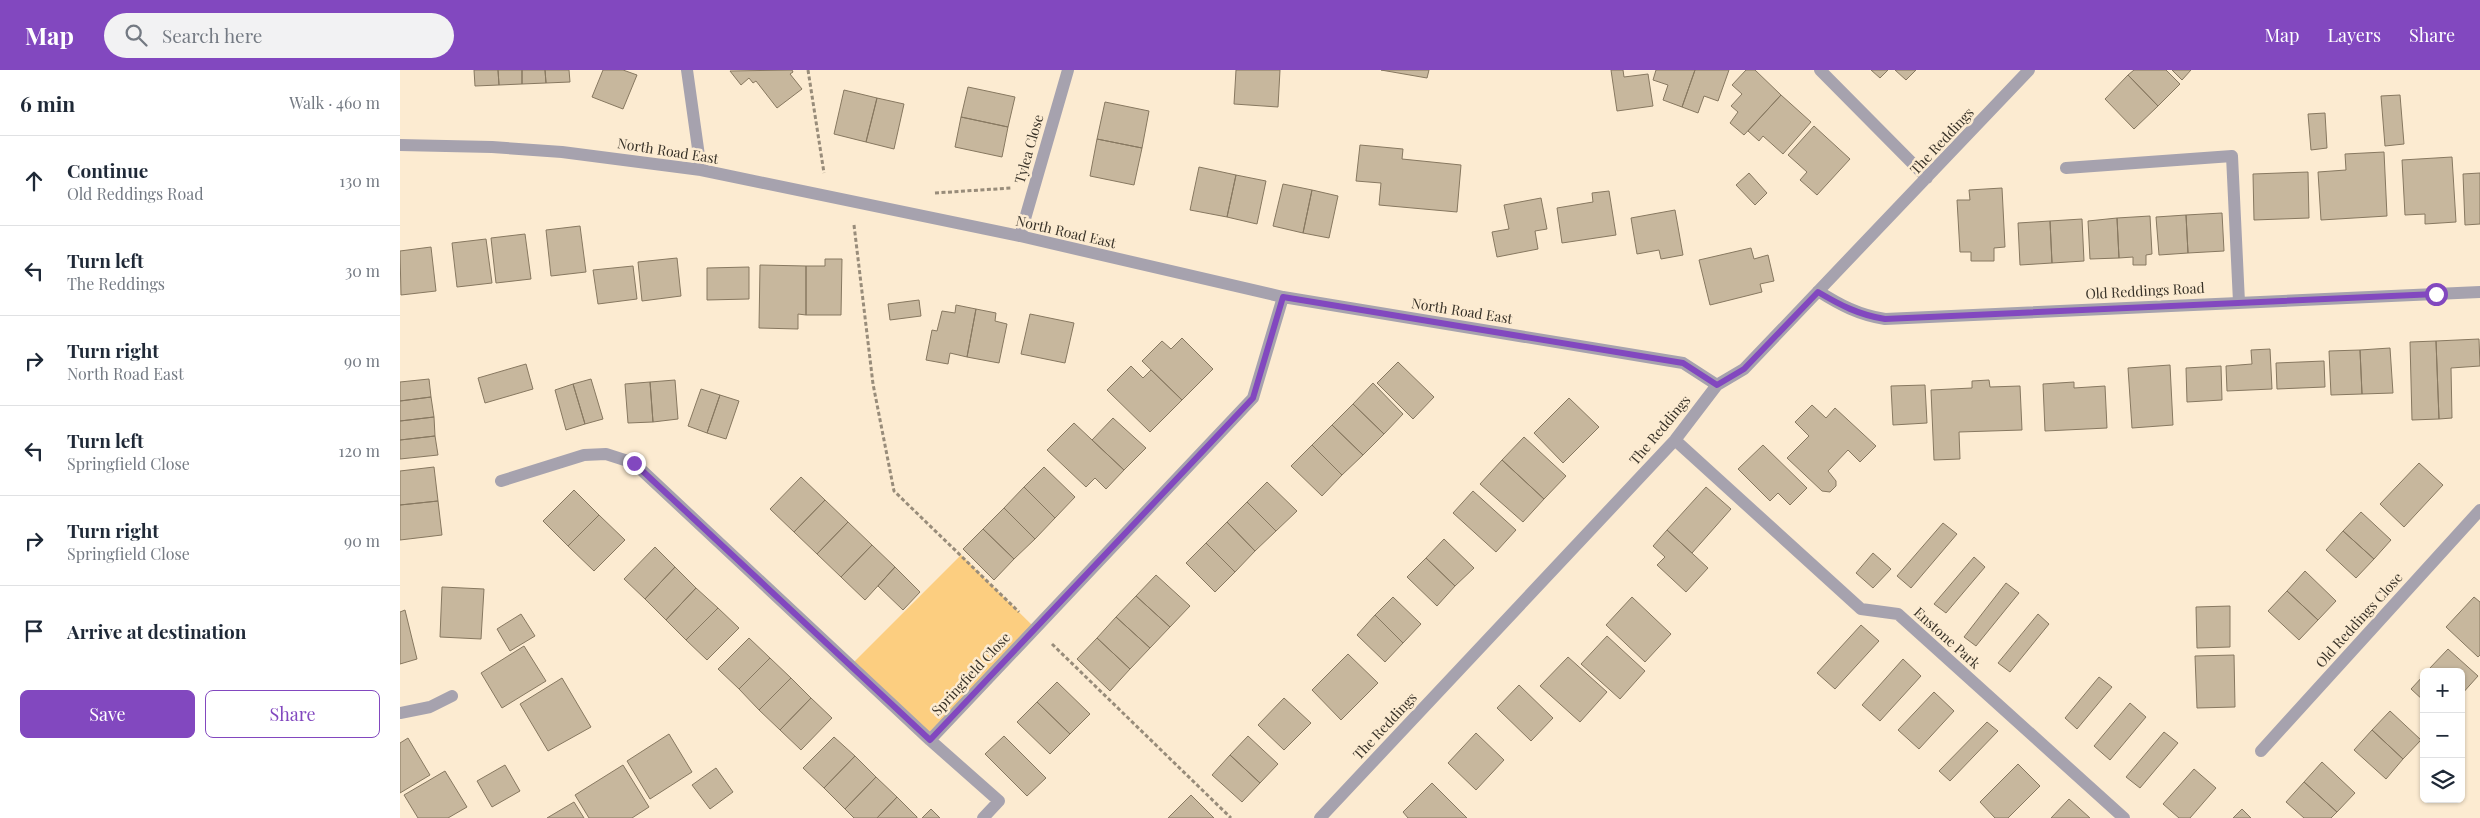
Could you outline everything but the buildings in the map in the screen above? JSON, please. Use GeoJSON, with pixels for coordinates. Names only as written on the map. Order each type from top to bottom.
{"type":"FeatureCollection","features":[{"type":"Feature","properties":{"kind":"street"},"geometry":{"type":"LineString","coordinates":[[687,70],[701,170]]}},
{"type":"Feature","properties":{"kind":"street","name":"Tylea Close"},"geometry":{"type":"LineString","coordinates":[[1020,236],[1068,70]]}},
{"type":"Feature","properties":{"kind":"street"},"geometry":{"type":"LineString","coordinates":[[1820,70],[1927,178]]}},
{"type":"Feature","properties":{"kind":"street","name":"The Reddings"},"geometry":{"type":"LineString","coordinates":[[1320,818],[1675,440],[1717,385],[1744,369],[2029,70]]}},
{"type":"Feature","properties":{"kind":"street","name":"North Road East"},"geometry":{"type":"LineString","coordinates":[[400,144],[492,147],[562,152],[701,170],[1020,236],[1283,297],[1683,363],[1717,385]]}},
{"type":"Feature","properties":{"kind":"street"},"geometry":{"type":"LineString","coordinates":[[2066,168],[2232,156],[2239,302]]}},
{"type":"Feature","properties":{"kind":"street","name":"Old Reddings Road"},"geometry":{"type":"LineString","coordinates":[[1818,292],[1864,316],[1885,319],[2480,292]]}},
{"type":"Feature","properties":{"kind":"street","name":"Springfield Close"},"geometry":{"type":"LineString","coordinates":[[930,740],[1253,398],[1283,297]]}},
{"type":"Feature","properties":{"kind":"street","name":"Enstone Park"},"geometry":{"type":"LineString","coordinates":[[1675,440],[1861,609],[1898,614],[2124,818]]}},
{"type":"Feature","properties":{"kind":"street"},"geometry":{"type":"LineString","coordinates":[[501,481],[584,454],[606,454],[634,463],[930,740],[999,801],[983,818]]}},
{"type":"Feature","properties":{"kind":"street","name":"Old Reddings Close"},"geometry":{"type":"LineString","coordinates":[[2261,751],[2480,510]]}},
{"type":"Feature","properties":{"kind":"street"},"geometry":{"type":"LineString","coordinates":[[400,713],[430,707],[452,696]]}},
{"type":"Feature","properties":{"kind":"path"},"geometry":{"type":"LineString","coordinates":[[808,70],[827,197]]}},
{"type":"Feature","properties":{"kind":"path"},"geometry":{"type":"LineString","coordinates":[[898,211],[915,194],[1034,186]]}},
{"type":"Feature","properties":{"kind":"path"},"geometry":{"type":"LineString","coordinates":[[851,202],[873,384],[894,491],[1230,818]]}},
{"type":"Feature","properties":{"kind":"shaded area"},"geometry":{"type":"Polygon","coordinates":[[[961,555],[1035,628],[930,740],[851,665],[961,555]]]}},
{"type":"Feature","properties":{"kind":"route"},"geometry":{"type":"LineString","coordinates":[[634,463],[930,740],[1253,398],[1283,297],[1683,363],[1717,385],[1744,369],[1818,292],[1864,316],[1885,319],[2436,294]]}}]}
